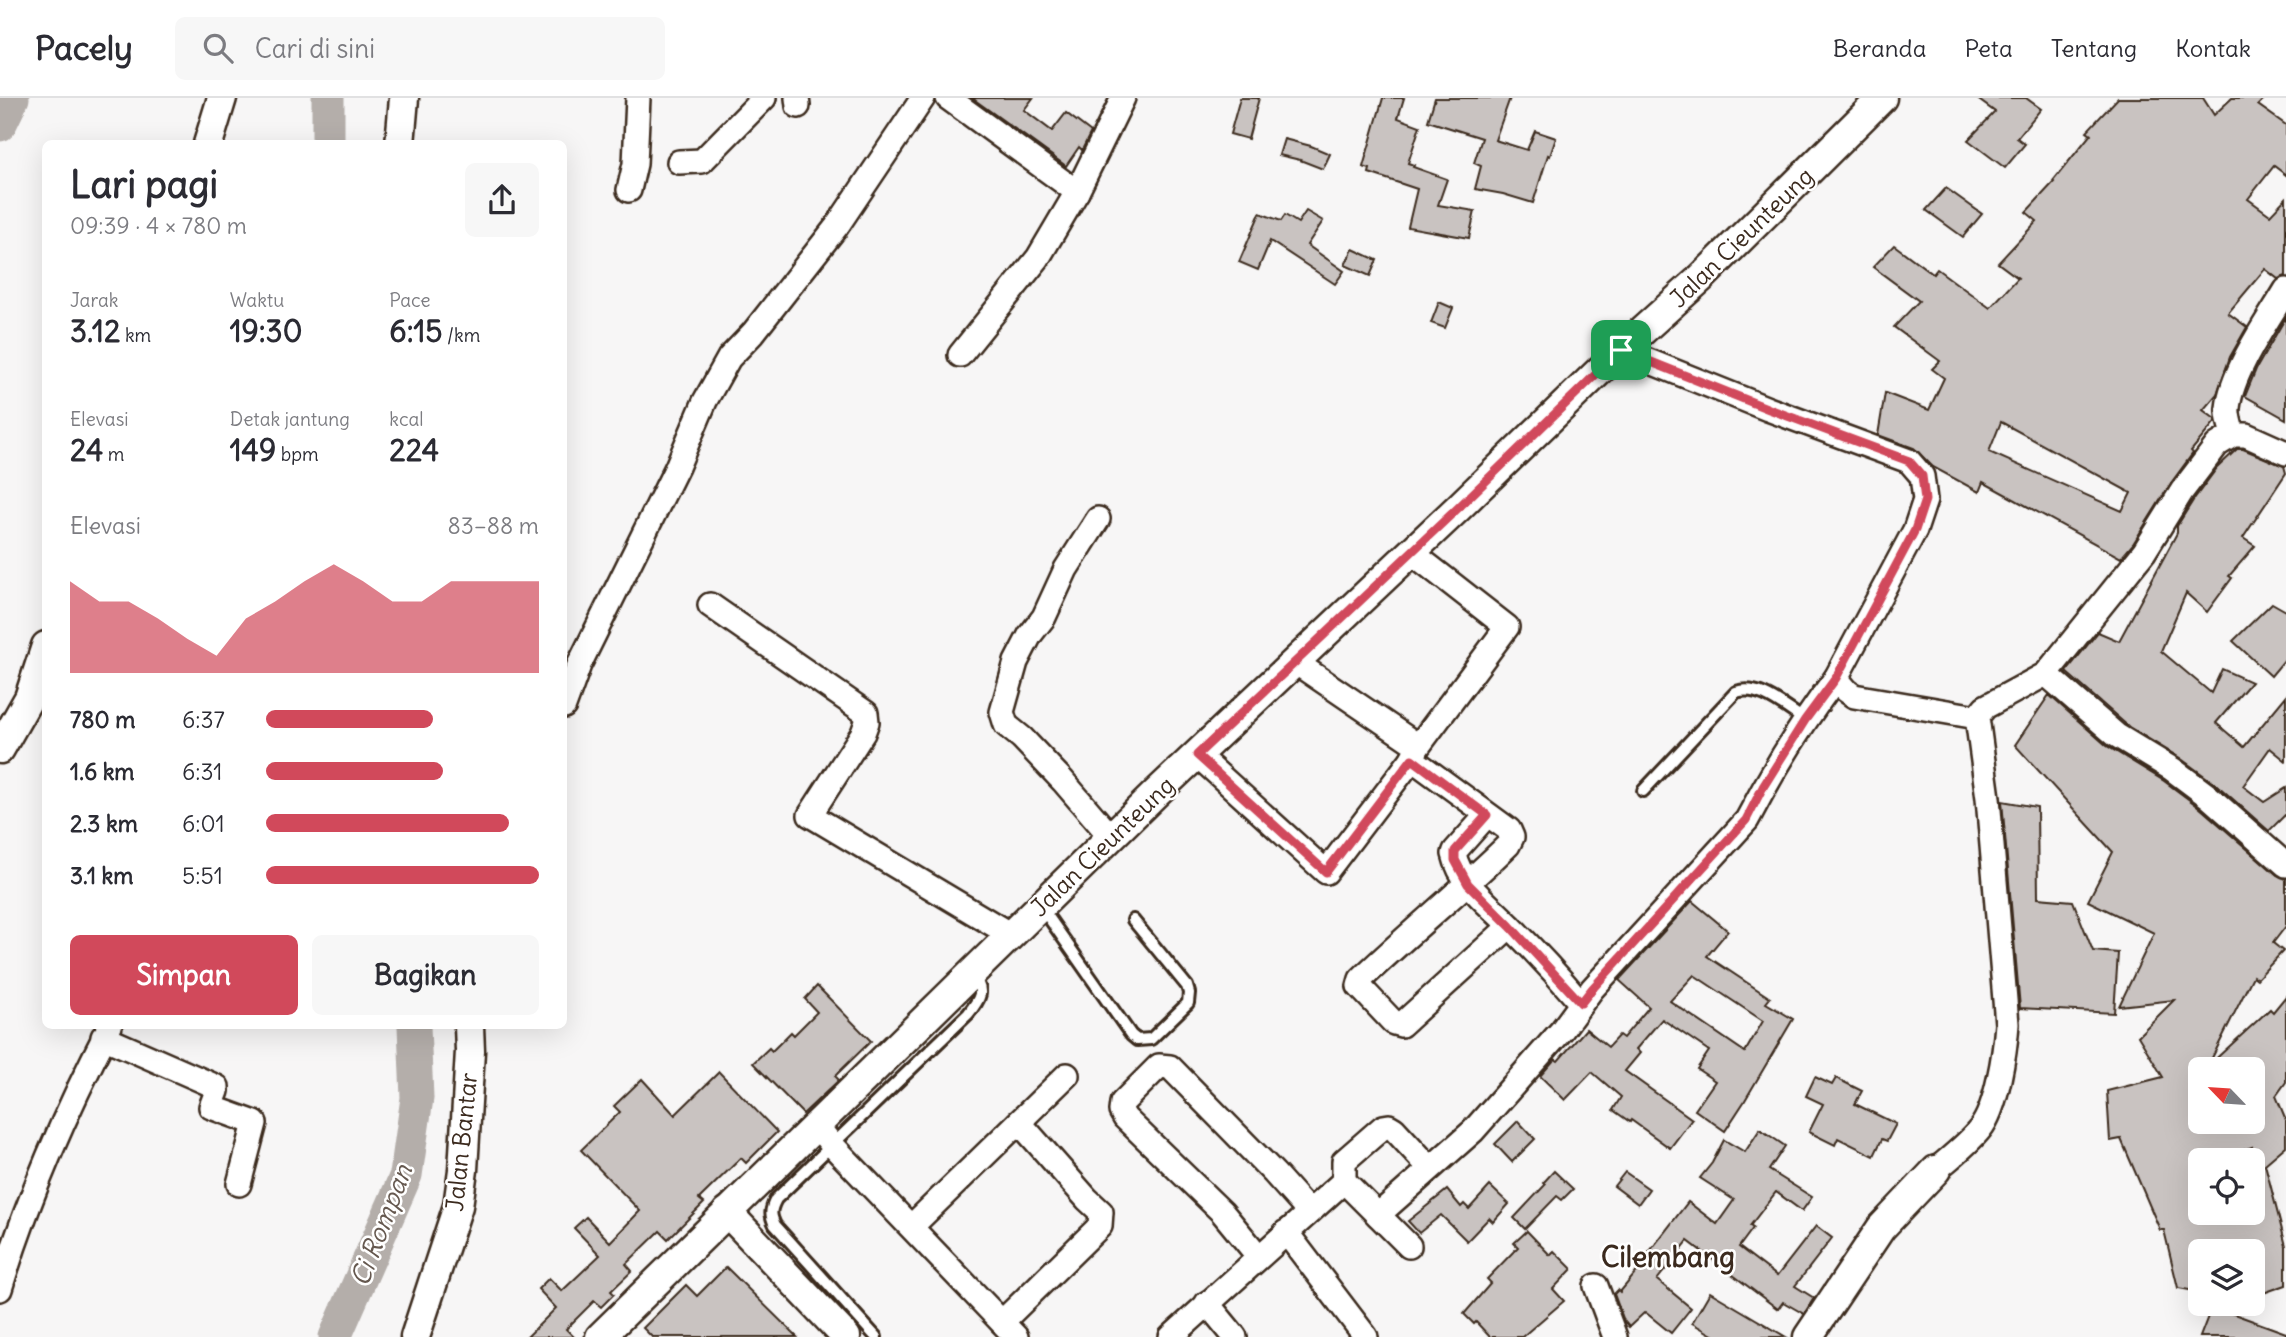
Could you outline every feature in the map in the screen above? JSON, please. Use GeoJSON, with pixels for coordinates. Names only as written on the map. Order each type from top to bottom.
{"type":"FeatureCollection","features":[{"type":"Feature","properties":{"kind":"street"},"geometry":{"type":"LineString","coordinates":[[209,140],[222,98]]}},
{"type":"Feature","properties":{"kind":"street"},"geometry":{"type":"LineString","coordinates":[[400,140],[404,98]]}},
{"type":"Feature","properties":{"kind":"street"},"geometry":{"type":"LineString","coordinates":[[629,190],[635,164],[638,98]]}},
{"type":"Feature","properties":{"kind":"street"},"geometry":{"type":"LineString","coordinates":[[679,162],[702,161],[764,98]]}},
{"type":"Feature","properties":{"kind":"street"},"geometry":{"type":"LineString","coordinates":[[567,698],[579,665],[677,467],[705,401],[729,358],[753,333],[837,226],[923,98]]}},
{"type":"Feature","properties":{"kind":"street"},"geometry":{"type":"LineString","coordinates":[[948,98],[1077,192]]}},
{"type":"Feature","properties":{"kind":"street"},"geometry":{"type":"LineString","coordinates":[[960,355],[1038,258],[1077,192],[1123,98]]}},
{"type":"Feature","properties":{"kind":"street","name":"Jalan Cieunteung"},"geometry":{"type":"LineString","coordinates":[[600,1337],[727,1212],[825,1135],[971,974],[1621,350],[1701,278],[1882,98]]}},
{"type":"Feature","properties":{"kind":"street"},"geometry":{"type":"LineString","coordinates":[[2233,435],[2228,416],[2232,387],[2259,334],[2286,290]]}},
{"type":"Feature","properties":{"kind":"street"},"geometry":{"type":"LineString","coordinates":[[1378,1214],[1473,1131],[1562,1030],[1592,989],[1746,820],[1763,787],[1805,720],[1836,678],[1915,530],[1925,500],[1922,476],[1909,461],[1780,414],[1621,350]]}},
{"type":"Feature","properties":{"kind":"street"},"geometry":{"type":"LineString","coordinates":[[1808,1337],[1881,1228],[1936,1170],[1982,1127],[1996,1092],[2007,1024],[1990,824],[1977,717],[1984,707],[2046,674],[2144,552],[2182,491],[2217,445],[2233,435],[2246,435],[2286,453]]}},
{"type":"Feature","properties":{"kind":"street"},"geometry":{"type":"LineString","coordinates":[[1098,519],[1066,569],[1044,617],[1030,635],[1016,662],[1002,712],[1006,725],[1063,781],[1111,837]]}},
{"type":"Feature","properties":{"kind":"street"},"geometry":{"type":"LineString","coordinates":[[1197,755],[1326,872],[1507,627],[1411,552]]}},
{"type":"Feature","properties":{"kind":"street"},"geometry":{"type":"LineString","coordinates":[[710,605],[866,713],[867,722],[863,733],[810,815],[1011,935]]}},
{"type":"Feature","properties":{"kind":"street"},"geometry":{"type":"LineString","coordinates":[[1295,662],[1414,743],[1414,753],[1487,815],[1509,830],[1512,837],[1508,845],[1468,884],[1407,935],[1359,982],[1359,986],[1394,1023],[1401,1025],[1510,926]]}},
{"type":"Feature","properties":{"kind":"street"},"geometry":{"type":"LineString","coordinates":[[0,749],[37,703],[42,671]]}},
{"type":"Feature","properties":{"kind":"street"},"geometry":{"type":"LineString","coordinates":[[2046,674],[2116,734],[2172,769],[2208,796],[2286,865]]}},
{"type":"Feature","properties":{"kind":"street"},"geometry":{"type":"LineString","coordinates":[[1836,678],[1854,696],[1977,717]]}},
{"type":"Feature","properties":{"kind":"street"},"geometry":{"type":"LineString","coordinates":[[1487,815],[1454,853],[1468,884],[1581,1003]]}},
{"type":"Feature","properties":{"kind":"street","name":"Jalan Bantar"},"geometry":{"type":"LineString","coordinates":[[415,1337],[458,1206],[463,1170],[469,1029]]}},
{"type":"Feature","properties":{"kind":"street"},"geometry":{"type":"LineString","coordinates":[[0,1289],[10,1255],[48,1160],[106,1031],[217,1087],[218,1091],[211,1107],[255,1123],[239,1184]]}},
{"type":"Feature","properties":{"kind":"street"},"geometry":{"type":"LineString","coordinates":[[1259,1257],[1222,1212],[1125,1118],[1121,1111],[1122,1102],[1159,1066],[1170,1067],[1275,1173],[1309,1212]]}},
{"type":"Feature","properties":{"kind":"street"},"geometry":{"type":"LineString","coordinates":[[912,1226],[1068,1075]]}},
{"type":"Feature","properties":{"kind":"street"},"geometry":{"type":"LineString","coordinates":[[825,1135],[1009,1330],[1101,1226],[1101,1212],[1019,1122]]}},
{"type":"Feature","properties":{"kind":"street"},"geometry":{"type":"LineString","coordinates":[[1409,1245],[1345,1181],[1343,1165],[1346,1158],[1386,1126],[1394,1129],[1430,1168]]}},
{"type":"Feature","properties":{"kind":"street"},"geometry":{"type":"LineString","coordinates":[[1171,1337],[1345,1181]]}},
{"type":"Feature","properties":{"kind":"street"},"geometry":{"type":"LineString","coordinates":[[727,1212],[846,1337]]}},
{"type":"Feature","properties":{"kind":"street"},"geometry":{"type":"LineString","coordinates":[[1286,1232],[1366,1337]]}},
{"type":"Feature","properties":{"kind":"street"},"geometry":{"type":"LineString","coordinates":[[1596,1286],[1615,1337]]}},
{"type":"Feature","properties":{"kind":"street"},"geometry":{"type":"LineString","coordinates":[[1207,1303],[1235,1337]]}},
{"type":"Feature","properties":{"kind":"lane"},"geometry":{"type":"LineString","coordinates":[[1643,791],[1736,692],[1756,690],[1805,720]]}},
{"type":"Feature","properties":{"kind":"lane"},"geometry":{"type":"LineString","coordinates":[[1041,906],[1131,1035],[1137,1040],[1151,1039],[1188,1003],[1189,993],[1187,986],[1133,920]]}},
{"type":"Feature","properties":{"kind":"lane"},"geometry":{"type":"LineString","coordinates":[[825,1135],[776,1199],[771,1207],[771,1216],[775,1225],[876,1337]]}},
{"type":"Feature","properties":{"kind":"building"},"geometry":{"type":"Polygon","coordinates":[[[972,98],[1033,98],[1024,110],[1052,131],[1066,113],[1091,132],[1082,150],[1079,147],[1066,166],[972,98]]]}},
{"type":"Feature","properties":{"kind":"building"},"geometry":{"type":"Polygon","coordinates":[[[1240,98],[1259,98],[1248,139],[1230,134],[1240,98]]]}},
{"type":"Feature","properties":{"kind":"building"},"geometry":{"type":"Polygon","coordinates":[[[1383,98],[1404,98],[1398,118],[1420,126],[1408,163],[1447,179],[1438,205],[1475,211],[1469,238],[1408,227],[1417,189],[1369,173],[1370,169],[1363,167],[1383,98]]]}},
{"type":"Feature","properties":{"kind":"building"},"geometry":{"type":"Polygon","coordinates":[[[1435,98],[1510,98],[1495,140],[1527,150],[1535,131],[1556,138],[1533,203],[1475,189],[1481,166],[1474,163],[1482,138],[1428,121],[1435,98]]]}},
{"type":"Feature","properties":{"kind":"building"},"geometry":{"type":"Polygon","coordinates":[[[1976,98],[2026,98],[2041,109],[2017,138],[2025,144],[2005,168],[1968,140],[1995,112],[1976,98]]]}},
{"type":"Feature","properties":{"kind":"building"},"geometry":{"type":"Polygon","coordinates":[[[2118,98],[2203,98],[2214,115],[2232,98],[2265,98],[2258,105],[2286,125],[2286,175],[2274,166],[2248,199],[2270,215],[2286,198],[2286,276],[2278,279],[2265,269],[2228,313],[2247,327],[2230,357],[2217,394],[2203,410],[2215,419],[2215,422],[2191,451],[2193,453],[2121,558],[1983,482],[1979,492],[1933,467],[1914,448],[1878,435],[1885,393],[1929,410],[1944,378],[1932,369],[1940,361],[1894,327],[1919,301],[1873,267],[1894,245],[1933,274],[1937,269],[1990,308],[2018,278],[1998,263],[2037,221],[2026,212],[2054,182],[2091,134],[2087,131],[2118,98]],[[2001,422],[1989,452],[2122,511],[2131,493],[2001,422]]]}},
{"type":"Feature","properties":{"kind":"building"},"geometry":{"type":"Polygon","coordinates":[[[1284,139],[1330,154],[1323,169],[1279,155],[1284,139]]]}},
{"type":"Feature","properties":{"kind":"building"},"geometry":{"type":"Polygon","coordinates":[[[1946,188],[1982,214],[1963,237],[1926,210],[1946,188]]]}},
{"type":"Feature","properties":{"kind":"building"},"geometry":{"type":"Polygon","coordinates":[[[1306,211],[1323,221],[1307,245],[1344,271],[1335,284],[1270,241],[1258,270],[1239,262],[1260,213],[1281,221],[1285,215],[1298,223],[1306,211]]]}},
{"type":"Feature","properties":{"kind":"building"},"geometry":{"type":"Polygon","coordinates":[[[1353,249],[1377,260],[1370,276],[1345,265],[1353,249]]]}},
{"type":"Feature","properties":{"kind":"building"},"geometry":{"type":"Polygon","coordinates":[[[1439,302],[1453,308],[1445,328],[1431,323],[1439,302]]]}},
{"type":"Feature","properties":{"kind":"building"},"geometry":{"type":"Polygon","coordinates":[[[2286,317],[2286,419],[2245,396],[2256,369],[2286,317]]]}},
{"type":"Feature","properties":{"kind":"building"},"geometry":{"type":"Polygon","coordinates":[[[2237,449],[2284,466],[2286,473],[2243,538],[2255,546],[2229,576],[2232,578],[2207,612],[2186,593],[2161,651],[2211,693],[2222,669],[2251,682],[2216,723],[2244,747],[2286,696],[2286,761],[2270,748],[2243,786],[2264,802],[2286,788],[2286,814],[2269,831],[2217,785],[2180,758],[2129,727],[2066,672],[2098,632],[2119,641],[2177,533],[2177,526],[2217,468],[2237,449]]]}},
{"type":"Feature","properties":{"kind":"building"},"geometry":{"type":"Polygon","coordinates":[[[2272,603],[2286,611],[2286,658],[2271,676],[2233,641],[2272,603]]]}},
{"type":"Feature","properties":{"kind":"building"},"geometry":{"type":"Polygon","coordinates":[[[2049,695],[2107,746],[2164,781],[2199,807],[2277,875],[2286,879],[2286,926],[2273,943],[2283,951],[2257,979],[2253,976],[2212,1057],[2188,1057],[2188,1134],[2265,1134],[2265,1057],[2218,1057],[2270,1009],[2273,1012],[2286,996],[2286,1082],[2276,1096],[2286,1120],[2286,1146],[2265,1164],[2286,1246],[2286,1285],[2265,1292],[2265,1239],[2188,1239],[2188,1290],[2178,1288],[2164,1230],[2160,1230],[2121,1139],[2110,1141],[2107,1091],[2163,1077],[2138,1036],[2174,1000],[2119,1006],[2154,933],[2088,901],[2113,852],[2015,745],[2049,695]]]}},
{"type":"Feature","properties":{"kind":"building"},"geometry":{"type":"Polygon","coordinates":[[[2002,801],[2037,807],[2038,898],[2073,901],[2093,951],[2118,953],[2114,1013],[2020,1008],[2002,801]]]}},
{"type":"Feature","properties":{"kind":"building"},"geometry":{"type":"Polygon","coordinates":[[[1692,901],[1728,931],[1707,956],[1770,998],[1766,1003],[1793,1019],[1725,1131],[1695,1110],[1715,1081],[1697,1069],[1709,1051],[1662,1019],[1636,1049],[1640,1053],[1625,1071],[1692,1119],[1670,1148],[1613,1110],[1621,1097],[1592,1072],[1565,1100],[1540,1076],[1555,1059],[1558,1061],[1586,1029],[1608,1047],[1619,1035],[1623,1038],[1649,1007],[1619,980],[1692,901]],[[1694,975],[1670,1001],[1745,1052],[1763,1021],[1694,975]]]}},
{"type":"Feature","properties":{"kind":"building"},"geometry":{"type":"Polygon","coordinates":[[[817,986],[871,1041],[835,1076],[839,1080],[803,1114],[753,1063],[769,1048],[772,1051],[791,1032],[794,1035],[817,1012],[805,999],[817,986]]]}},
{"type":"Feature","properties":{"kind":"building"},"geometry":{"type":"Polygon","coordinates":[[[719,1072],[777,1132],[746,1163],[741,1158],[699,1199],[704,1203],[668,1239],[660,1231],[626,1264],[632,1271],[611,1291],[614,1294],[601,1307],[594,1301],[566,1329],[574,1337],[527,1337],[556,1308],[538,1289],[549,1278],[562,1291],[600,1255],[574,1228],[586,1217],[610,1242],[640,1211],[581,1150],[620,1112],[614,1106],[642,1079],[675,1115],[719,1072]]]}},
{"type":"Feature","properties":{"kind":"building"},"geometry":{"type":"Polygon","coordinates":[[[1815,1077],[1832,1085],[1836,1078],[1862,1091],[1855,1104],[1896,1124],[1887,1141],[1882,1139],[1874,1156],[1838,1138],[1835,1145],[1809,1132],[1823,1104],[1806,1096],[1815,1077]]]}},
{"type":"Feature","properties":{"kind":"building"},"geometry":{"type":"Polygon","coordinates":[[[1518,1121],[1535,1139],[1512,1162],[1495,1144],[1518,1121]]]}},
{"type":"Feature","properties":{"kind":"building"},"geometry":{"type":"Polygon","coordinates":[[[1760,1129],[1785,1146],[1769,1170],[1812,1197],[1802,1211],[1776,1192],[1750,1226],[1753,1228],[1739,1247],[1777,1276],[1816,1226],[1832,1238],[1795,1286],[1814,1298],[1804,1314],[1783,1302],[1778,1309],[1688,1241],[1657,1280],[1691,1308],[1671,1333],[1645,1312],[1629,1327],[1614,1294],[1618,1290],[1620,1292],[1649,1257],[1647,1255],[1688,1202],[1717,1224],[1734,1200],[1700,1178],[1712,1163],[1724,1140],[1745,1152],[1760,1129]]]}},
{"type":"Feature","properties":{"kind":"building"},"geometry":{"type":"Polygon","coordinates":[[[1554,1171],[1573,1189],[1562,1200],[1557,1196],[1525,1229],[1514,1218],[1545,1185],[1543,1183],[1554,1171]]]}},
{"type":"Feature","properties":{"kind":"building"},"geometry":{"type":"Polygon","coordinates":[[[1625,1172],[1649,1189],[1638,1204],[1614,1186],[1625,1172]]]}},
{"type":"Feature","properties":{"kind":"building"},"geometry":{"type":"Polygon","coordinates":[[[1490,1186],[1509,1204],[1493,1222],[1489,1218],[1467,1241],[1441,1215],[1419,1233],[1408,1221],[1447,1190],[1461,1207],[1464,1204],[1469,1209],[1490,1186]]]}},
{"type":"Feature","properties":{"kind":"building"},"geometry":{"type":"Polygon","coordinates":[[[1527,1231],[1550,1255],[1554,1251],[1572,1269],[1553,1289],[1564,1301],[1522,1337],[1490,1337],[1464,1314],[1491,1283],[1487,1279],[1518,1247],[1514,1243],[1527,1231]]]}},
{"type":"Feature","properties":{"kind":"building"},"geometry":{"type":"Polygon","coordinates":[[[726,1267],[797,1337],[652,1337],[643,1328],[686,1285],[697,1296],[726,1267]]]}},
{"type":"Feature","properties":{"kind":"building"},"geometry":{"type":"Polygon","coordinates":[[[1710,1292],[1786,1337],[1716,1337],[1692,1323],[1710,1292]]]}},
{"type":"Feature","properties":{"kind":"building"},"geometry":{"type":"Polygon","coordinates":[[[2208,1316],[2239,1316],[2286,1333],[2286,1337],[2200,1337],[2208,1316]]]}},
{"type":"Feature","properties":{"kind":"waterway"},"geometry":{"type":"LineString","coordinates":[[0,125],[13,98]]}},
{"type":"Feature","properties":{"kind":"waterway","name":"Ci Rompan"},"geometry":{"type":"LineString","coordinates":[[328,98],[328,140]]}},
{"type":"Feature","properties":{"kind":"waterway","name":"Ci Rompan"},"geometry":{"type":"LineString","coordinates":[[335,1337],[406,1175],[417,1098],[414,1029]]}},
{"type":"Feature","properties":{"kind":"district","name":"Cilembang"},"geometry":{"type":"Point","coordinates":[1668,1257]}},
{"type":"Feature","properties":{"kind":"route"},"geometry":{"type":"LineString","coordinates":[[1621,350],[1909,461],[1922,476],[1925,500],[1915,530],[1836,678],[1805,720],[1763,787],[1746,820],[1581,1003],[1468,884],[1458,867],[1455,851],[1487,815],[1412,759],[1326,872],[1197,755],[1621,350]]}}]}
